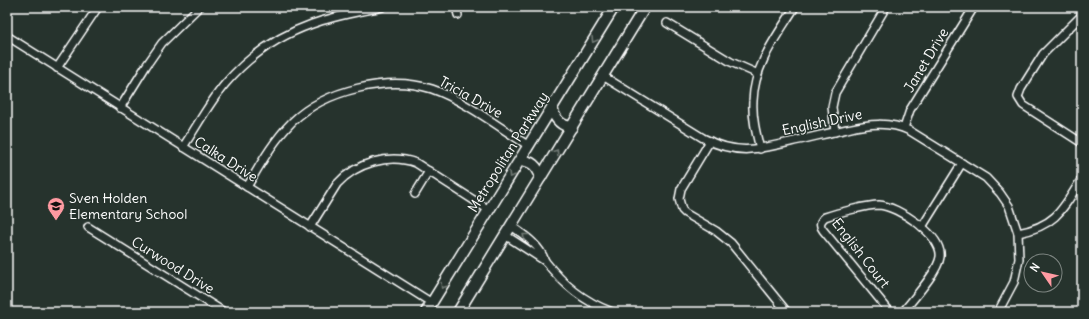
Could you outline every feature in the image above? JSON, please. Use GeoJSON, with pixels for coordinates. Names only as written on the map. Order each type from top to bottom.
{"type":"FeatureCollection","features":[{"type":"Feature","properties":{"kind":"main road","name":"Metropolitan Parkway"},"geometry":{"type":"LineString","coordinates":[[426,312],[614,7]]}},
{"type":"Feature","properties":{"kind":"main road"},"geometry":{"type":"LineString","coordinates":[[458,312],[645,7]]}},
{"type":"Feature","properties":{"kind":"main road"},"geometry":{"type":"LineString","coordinates":[[552,108],[554,115],[559,122],[572,127]]}},
{"type":"Feature","properties":{"kind":"main road"},"geometry":{"type":"LineString","coordinates":[[520,160],[526,160],[533,164],[539,171],[541,177]]}},
{"type":"Feature","properties":{"kind":"street"},"geometry":{"type":"LineString","coordinates":[[57,68],[98,7]]}},
{"type":"Feature","properties":{"kind":"street"},"geometry":{"type":"LineString","coordinates":[[120,108],[162,43],[199,7]]}},
{"type":"Feature","properties":{"kind":"street"},"geometry":{"type":"LineString","coordinates":[[183,147],[225,84],[261,51],[285,36],[312,24],[382,7]]}},
{"type":"Feature","properties":{"kind":"street"},"geometry":{"type":"LineString","coordinates":[[456,7],[458,15]]}},
{"type":"Feature","properties":{"kind":"street"},"geometry":{"type":"LineString","coordinates":[[760,149],[755,129],[753,94],[758,74],[768,52],[795,7]]}},
{"type":"Feature","properties":{"kind":"street"},"geometry":{"type":"LineString","coordinates":[[835,132],[832,107],[835,93],[886,7]]}},
{"type":"Feature","properties":{"kind":"street","name":"Janet Drive"},"geometry":{"type":"LineString","coordinates":[[904,128],[910,110],[974,7]]}},
{"type":"Feature","properties":{"kind":"street"},"geometry":{"type":"LineString","coordinates":[[1082,15],[1043,54],[1021,89],[1018,97],[1023,105],[1082,142]]}},
{"type":"Feature","properties":{"kind":"street"},"geometry":{"type":"LineString","coordinates":[[667,23],[731,62],[758,74]]}},
{"type":"Feature","properties":{"kind":"street","name":"Calka Drive"},"geometry":{"type":"LineString","coordinates":[[7,36],[432,303]]}},
{"type":"Feature","properties":{"kind":"street","name":"English Drive"},"geometry":{"type":"LineString","coordinates":[[603,76],[710,141],[738,150],[760,149],[864,125],[887,124],[904,128],[986,178],[1000,193],[1009,206],[1018,233],[1020,259],[1017,275],[1011,291],[998,312]]}},
{"type":"Feature","properties":{"kind":"street","name":"Tricia Drive"},"geometry":{"type":"LineString","coordinates":[[247,187],[278,138],[292,122],[316,105],[337,95],[376,86],[405,84],[432,90],[463,104],[529,146]]}},
{"type":"Feature","properties":{"kind":"street"},"geometry":{"type":"LineString","coordinates":[[710,141],[679,194],[679,204],[685,213],[716,231],[731,243],[787,312]]}},
{"type":"Feature","properties":{"kind":"street"},"geometry":{"type":"LineString","coordinates":[[310,227],[337,184],[343,178],[355,169],[389,159],[407,160],[416,163],[490,210]]}},
{"type":"Feature","properties":{"kind":"street"},"geometry":{"type":"LineString","coordinates":[[922,227],[962,163]]}},
{"type":"Feature","properties":{"kind":"street"},"geometry":{"type":"LineString","coordinates":[[415,194],[430,171]]}},
{"type":"Feature","properties":{"kind":"street"},"geometry":{"type":"LineString","coordinates":[[1018,233],[1038,228],[1048,223],[1063,209],[1082,178]]}},
{"type":"Feature","properties":{"kind":"street","name":"English Court"},"geometry":{"type":"LineString","coordinates":[[890,312],[820,226],[825,217],[876,205],[893,209],[922,227],[935,240],[940,251],[940,257],[937,265],[919,294],[903,312]]}},
{"type":"Feature","properties":{"kind":"street"},"geometry":{"type":"LineString","coordinates":[[511,226],[528,237],[539,258],[545,261],[559,279],[599,307],[612,312]]}},
{"type":"Feature","properties":{"kind":"street","name":"Curwood Drive"},"geometry":{"type":"LineString","coordinates":[[88,227],[224,312]]}},
{"type":"Feature","properties":{"kind":"street"},"geometry":{"type":"LineString","coordinates":[[505,235],[533,248]]}},
{"type":"Feature","properties":{"kind":"place","name":"Sven Holden Elementary School"},"geometry":{"type":"Point","coordinates":[56,221]}}]}
